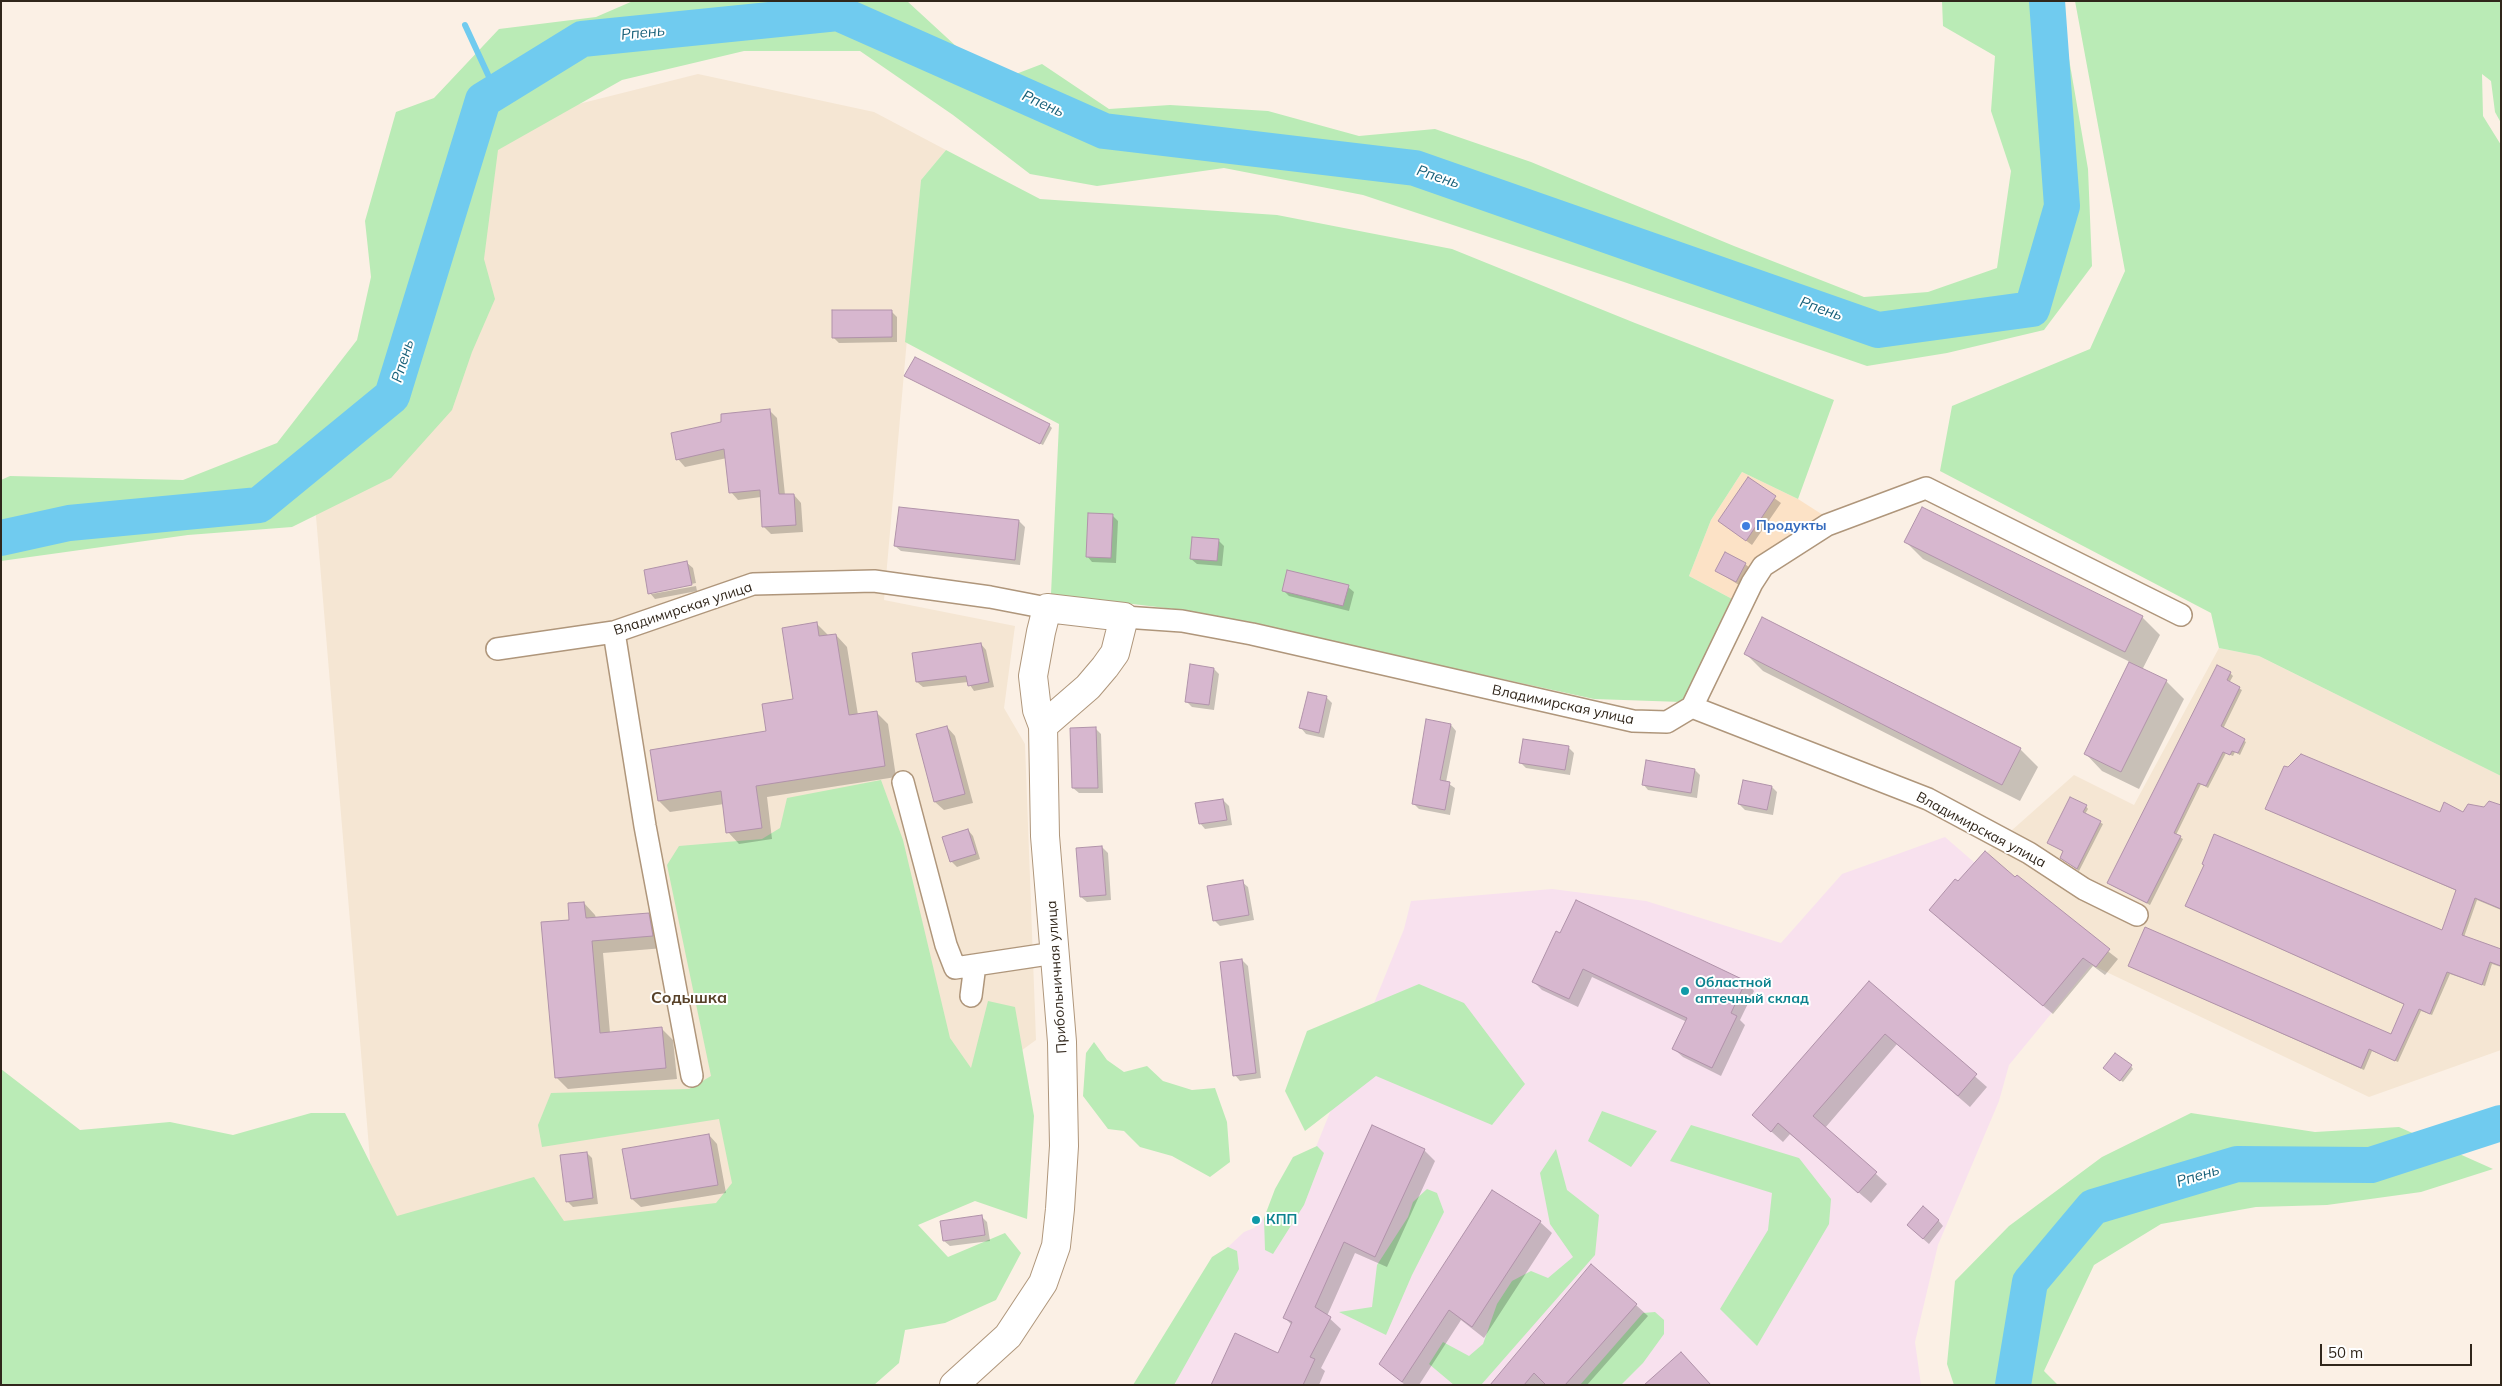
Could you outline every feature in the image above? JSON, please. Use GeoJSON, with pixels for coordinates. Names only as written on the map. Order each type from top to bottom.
{"type":"FeatureCollection","features":[{"type":"Feature","properties":{"kind":"street"},"geometry":{"type":"LineString","coordinates":[[1692,707],[1752,583],[1763,566],[1826,525],[1926,488],[2181,615]]}},
{"type":"Feature","properties":{"kind":"street","name":"Владимирская улица"},"geometry":{"type":"LineString","coordinates":[[497,649],[614,632],[753,584],[874,581],[990,597],[1047,608]]}},
{"type":"Feature","properties":{"kind":"street"},"geometry":{"type":"LineString","coordinates":[[1043,726],[1088,687],[1106,668],[1115,653],[1124,617],[1047,608]]}},
{"type":"Feature","properties":{"kind":"street","name":"Прибольничная улица"},"geometry":{"type":"LineString","coordinates":[[954,1385],[1008,1336],[1043,1283],[1056,1246],[1060,1209],[1064,1094],[1046,836],[1043,726],[1037,710],[1033,676],[1047,608]]}},
{"type":"Feature","properties":{"kind":"street","name":"Владимирская улица"},"geometry":{"type":"LineString","coordinates":[[1124,617],[1182,621],[1252,634],[1633,721],[1667,722],[1692,707],[1928,799],[2029,853],[2084,889],[2137,915]]}},
{"type":"Feature","properties":{"kind":"street"},"geometry":{"type":"LineString","coordinates":[[614,632],[645,826],[692,1076]]}},
{"type":"Feature","properties":{"kind":"street"},"geometry":{"type":"LineString","coordinates":[[903,782],[946,945],[955,968],[1055,953]]}},
{"type":"Feature","properties":{"kind":"street"},"geometry":{"type":"LineString","coordinates":[[971,996],[975,965]]}},
{"type":"Feature","properties":{"kind":"shaded area"},"geometry":{"type":"Polygon","coordinates":[[[698,74],[874,112],[946,150],[921,180],[884,600],[1015,626],[1004,708],[1025,744],[1036,1040],[789,1219],[378,1255],[309,433],[467,132],[698,74]]]}},
{"type":"Feature","properties":{"kind":"shaded area"},"geometry":{"type":"Polygon","coordinates":[[[1742,472],[1798,499],[1823,515],[1754,560],[1734,600],[1689,576],[1711,520],[1742,472]]]}},
{"type":"Feature","properties":{"kind":"shaded area"},"geometry":{"type":"Polygon","coordinates":[[[2219,648],[2259,656],[2501,776],[2501,1050],[2369,1097],[2096,967],[2003,893],[1975,863],[2074,775],[2134,805],[2219,648]]]}},
{"type":"Feature","properties":{"kind":"shaded area"},"geometry":{"type":"Polygon","coordinates":[[[1945,837],[1991,877],[2003,893],[2092,964],[2009,1065],[1999,1101],[1938,1245],[1915,1342],[1921,1385],[1145,1385],[1228,1247],[1244,1232],[1254,1228],[1264,1218],[1280,1236],[1404,929],[1411,901],[1552,889],[1646,901],[1781,943],[1842,874],[1945,837]]]}},
{"type":"Feature","properties":{"kind":"green space"},"geometry":{"type":"Polygon","coordinates":[[[633,1],[907,1],[995,82],[1042,64],[1109,109],[1170,105],[1268,111],[1359,136],[1435,129],[1531,162],[1734,246],[1864,297],[1928,292],[1997,268],[2011,171],[1991,111],[1995,56],[1943,26],[1942,1],[2059,1],[2088,169],[2092,266],[2044,330],[1947,353],[1867,366],[1363,195],[1224,168],[1097,186],[1030,174],[953,115],[860,51],[744,51],[622,80],[498,150],[484,259],[495,299],[472,352],[452,410],[391,478],[292,527],[188,535],[1,561],[1,480],[10,476],[183,480],[277,443],[357,340],[371,277],[365,221],[396,112],[434,98],[499,29],[596,17],[633,1]]]}},
{"type":"Feature","properties":{"kind":"green space"},"geometry":{"type":"Polygon","coordinates":[[[2075,1],[2501,1],[2501,123],[2495,112],[2491,81],[2482,74],[2483,116],[2501,145],[2501,776],[2259,656],[2219,648],[2211,613],[1940,471],[1952,406],[2090,349],[2125,271],[2075,1]]]}},
{"type":"Feature","properties":{"kind":"green space"},"geometry":{"type":"Polygon","coordinates":[[[946,150],[1040,199],[1277,215],[1452,249],[1635,323],[1834,400],[1798,499],[1742,472],[1711,520],[1689,576],[1734,600],[1682,702],[1594,699],[1190,611],[1051,594],[1059,424],[905,342],[921,180],[946,150]]]}},
{"type":"Feature","properties":{"kind":"green space"},"geometry":{"type":"Polygon","coordinates":[[[881,780],[903,840],[950,1038],[971,1068],[988,1001],[1015,1007],[1034,1116],[1027,1219],[975,1201],[918,1225],[948,1257],[1005,1233],[1021,1253],[996,1300],[945,1323],[905,1330],[899,1363],[874,1385],[1,1385],[1,1069],[80,1130],[170,1122],[233,1135],[311,1113],[345,1113],[397,1216],[534,1177],[564,1221],[716,1203],[732,1183],[719,1119],[542,1147],[538,1125],[551,1093],[689,1089],[711,1076],[667,865],[679,846],[762,839],[780,828],[787,798],[881,780]]]}},
{"type":"Feature","properties":{"kind":"green space"},"geometry":{"type":"Polygon","coordinates":[[[1419,984],[1464,1003],[1525,1084],[1492,1125],[1376,1076],[1305,1131],[1285,1091],[1307,1031],[1419,984]]]}},
{"type":"Feature","properties":{"kind":"green space"},"geometry":{"type":"Polygon","coordinates":[[[1094,1042],[1107,1060],[1124,1072],[1147,1066],[1163,1081],[1192,1090],[1215,1088],[1227,1122],[1230,1162],[1210,1177],[1172,1156],[1140,1147],[1124,1131],[1108,1129],[1083,1096],[1086,1053],[1094,1042]]]}},
{"type":"Feature","properties":{"kind":"green space"},"geometry":{"type":"Polygon","coordinates":[[[1602,1111],[1657,1131],[1631,1167],[1588,1141],[1602,1111]]]}},
{"type":"Feature","properties":{"kind":"green space"},"geometry":{"type":"Polygon","coordinates":[[[2191,1113],[2315,1132],[2399,1127],[2493,1169],[2421,1192],[2327,1205],[2256,1207],[2161,1224],[2094,1265],[2044,1371],[2058,1385],[1954,1385],[1947,1364],[1955,1281],[2009,1226],[2102,1157],[2191,1113]]]}},
{"type":"Feature","properties":{"kind":"green space"},"geometry":{"type":"Polygon","coordinates":[[[1691,1125],[1799,1158],[1831,1199],[1829,1224],[1757,1346],[1720,1309],[1768,1230],[1772,1193],[1670,1161],[1691,1125]]]}},
{"type":"Feature","properties":{"kind":"green space"},"geometry":{"type":"Polygon","coordinates":[[[1317,1146],[1324,1153],[1304,1205],[1273,1254],[1265,1250],[1264,1218],[1275,1189],[1293,1157],[1317,1146]]]}},
{"type":"Feature","properties":{"kind":"green space"},"geometry":{"type":"Polygon","coordinates":[[[1556,1149],[1567,1190],[1599,1215],[1595,1255],[1481,1385],[1454,1385],[1429,1364],[1443,1342],[1469,1356],[1483,1344],[1497,1304],[1512,1281],[1531,1271],[1548,1278],[1573,1257],[1550,1224],[1540,1173],[1556,1149]]]}},
{"type":"Feature","properties":{"kind":"green space"},"geometry":{"type":"Polygon","coordinates":[[[1427,1189],[1437,1193],[1444,1212],[1412,1275],[1386,1335],[1339,1312],[1372,1307],[1377,1265],[1408,1217],[1413,1202],[1427,1189]]]}},
{"type":"Feature","properties":{"kind":"green space"},"geometry":{"type":"Polygon","coordinates":[[[1228,1247],[1237,1251],[1239,1269],[1174,1385],[1133,1385],[1212,1257],[1228,1247]]]}},
{"type":"Feature","properties":{"kind":"green space"},"geometry":{"type":"Polygon","coordinates":[[[1655,1312],[1664,1320],[1664,1334],[1643,1363],[1621,1385],[1580,1385],[1643,1313],[1655,1312]]]}},
{"type":"Feature","properties":{"kind":"building"},"geometry":{"type":"Polygon","coordinates":[[[832,310],[892,310],[892,337],[832,338],[832,310]]]}},
{"type":"Feature","properties":{"kind":"building"},"geometry":{"type":"Polygon","coordinates":[[[915,357],[1050,424],[1040,444],[904,376],[915,357]]]}},
{"type":"Feature","properties":{"kind":"building"},"geometry":{"type":"Polygon","coordinates":[[[770,409],[779,494],[794,494],[796,525],[762,527],[760,490],[729,493],[724,449],[676,460],[671,433],[721,422],[721,414],[770,409]]]}},
{"type":"Feature","properties":{"kind":"building"},"geometry":{"type":"Polygon","coordinates":[[[1748,477],[1776,496],[1746,541],[1718,521],[1748,477]]]}},
{"type":"Feature","properties":{"kind":"building"},"geometry":{"type":"Polygon","coordinates":[[[899,507],[1019,520],[1015,560],[894,546],[899,507]]]}},
{"type":"Feature","properties":{"kind":"building"},"geometry":{"type":"Polygon","coordinates":[[[1922,507],[2143,616],[2125,652],[1904,542],[1922,507]]]}},
{"type":"Feature","properties":{"kind":"building"},"geometry":{"type":"Polygon","coordinates":[[[1088,513],[1113,514],[1111,558],[1086,557],[1088,513]]]}},
{"type":"Feature","properties":{"kind":"building"},"geometry":{"type":"Polygon","coordinates":[[[1192,537],[1219,539],[1217,561],[1190,559],[1192,537]]]}},
{"type":"Feature","properties":{"kind":"building"},"geometry":{"type":"Polygon","coordinates":[[[1725,552],[1746,563],[1736,582],[1715,571],[1725,552]]]}},
{"type":"Feature","properties":{"kind":"building"},"geometry":{"type":"Polygon","coordinates":[[[687,561],[692,585],[648,594],[644,570],[687,561]]]}},
{"type":"Feature","properties":{"kind":"building"},"geometry":{"type":"Polygon","coordinates":[[[1287,570],[1349,585],[1343,606],[1282,591],[1287,570]]]}},
{"type":"Feature","properties":{"kind":"building"},"geometry":{"type":"Polygon","coordinates":[[[1762,617],[2021,748],[2002,785],[1744,654],[1762,617]]]}},
{"type":"Feature","properties":{"kind":"building"},"geometry":{"type":"Polygon","coordinates":[[[817,622],[819,636],[836,634],[849,715],[877,711],[885,766],[756,786],[762,828],[726,833],[721,791],[658,801],[650,750],[766,731],[762,704],[793,699],[782,628],[817,622]]]}},
{"type":"Feature","properties":{"kind":"building"},"geometry":{"type":"Polygon","coordinates":[[[981,643],[989,682],[968,686],[966,676],[916,682],[912,653],[981,643]]]}},
{"type":"Feature","properties":{"kind":"building"},"geometry":{"type":"Polygon","coordinates":[[[2129,662],[2167,680],[2121,772],[2084,754],[2129,662]]]}},
{"type":"Feature","properties":{"kind":"building"},"geometry":{"type":"Polygon","coordinates":[[[1190,664],[1214,668],[1209,705],[1185,702],[1190,664]]]}},
{"type":"Feature","properties":{"kind":"building"},"geometry":{"type":"Polygon","coordinates":[[[2217,665],[2231,672],[2227,680],[2240,687],[2221,726],[2245,739],[2238,753],[2232,751],[2230,755],[2223,752],[2206,786],[2198,783],[2174,833],[2181,836],[2147,903],[2107,883],[2217,665]]]}},
{"type":"Feature","properties":{"kind":"building"},"geometry":{"type":"Polygon","coordinates":[[[1308,692],[1327,696],[1319,733],[1299,728],[1308,692]]]}},
{"type":"Feature","properties":{"kind":"building"},"geometry":{"type":"Polygon","coordinates":[[[1426,719],[1451,724],[1440,780],[1450,782],[1445,810],[1412,804],[1426,719]]]}},
{"type":"Feature","properties":{"kind":"building"},"geometry":{"type":"Polygon","coordinates":[[[947,726],[965,794],[934,802],[916,734],[947,726]]]}},
{"type":"Feature","properties":{"kind":"building"},"geometry":{"type":"Polygon","coordinates":[[[1096,727],[1098,788],[1072,788],[1070,728],[1096,727]]]}},
{"type":"Feature","properties":{"kind":"building"},"geometry":{"type":"Polygon","coordinates":[[[1523,739],[1569,746],[1565,770],[1519,763],[1523,739]]]}},
{"type":"Feature","properties":{"kind":"building"},"geometry":{"type":"Polygon","coordinates":[[[2301,754],[2440,812],[2444,802],[2463,812],[2468,804],[2484,807],[2489,801],[2501,805],[2501,909],[2475,898],[2462,935],[2501,949],[2501,966],[2490,962],[2482,985],[2447,972],[2430,1014],[2419,1009],[2395,1061],[2369,1049],[2361,1068],[2128,966],[2145,927],[2391,1034],[2404,1004],[2185,906],[2204,865],[2202,864],[2214,834],[2442,930],[2456,890],[2265,809],[2284,766],[2288,767],[2301,754]]]}},
{"type":"Feature","properties":{"kind":"building"},"geometry":{"type":"Polygon","coordinates":[[[1646,760],[1695,769],[1691,793],[1642,785],[1646,760]]]}},
{"type":"Feature","properties":{"kind":"building"},"geometry":{"type":"Polygon","coordinates":[[[1743,780],[1772,786],[1767,810],[1738,804],[1743,780]]]}},
{"type":"Feature","properties":{"kind":"building"},"geometry":{"type":"Polygon","coordinates":[[[2070,797],[2087,805],[2083,812],[2101,821],[2077,869],[2060,858],[2063,851],[2047,843],[2070,797]]]}},
{"type":"Feature","properties":{"kind":"building"},"geometry":{"type":"Polygon","coordinates":[[[1223,799],[1227,820],[1199,824],[1195,803],[1223,799]]]}},
{"type":"Feature","properties":{"kind":"building"},"geometry":{"type":"Polygon","coordinates":[[[968,829],[976,854],[950,862],[942,837],[968,829]]]}},
{"type":"Feature","properties":{"kind":"building"},"geometry":{"type":"Polygon","coordinates":[[[1102,846],[1106,895],[1080,897],[1076,848],[1102,846]]]}},
{"type":"Feature","properties":{"kind":"building"},"geometry":{"type":"Polygon","coordinates":[[[1985,851],[2015,877],[2017,875],[2110,949],[2096,967],[2083,958],[2043,1006],[1929,910],[1955,879],[1958,881],[1985,851]]]}},
{"type":"Feature","properties":{"kind":"building"},"geometry":{"type":"Polygon","coordinates":[[[1243,880],[1249,915],[1213,921],[1207,886],[1243,880]]]}},
{"type":"Feature","properties":{"kind":"building","name":"Областной аптечный склад"},"geometry":{"type":"Polygon","coordinates":[[[1576,900],[1746,981],[1731,1013],[1737,1016],[1712,1068],[1672,1049],[1687,1018],[1583,969],[1569,999],[1532,982],[1556,931],[1560,933],[1576,900]]]}},
{"type":"Feature","properties":{"kind":"building"},"geometry":{"type":"Polygon","coordinates":[[[584,902],[586,918],[649,913],[653,936],[592,941],[600,1033],[662,1027],[666,1068],[555,1078],[541,922],[569,920],[568,903],[584,902]]]}},
{"type":"Feature","properties":{"kind":"building"},"geometry":{"type":"Polygon","coordinates":[[[1242,959],[1256,1073],[1233,1076],[1220,962],[1242,959]]]}},
{"type":"Feature","properties":{"kind":"building"},"geometry":{"type":"Polygon","coordinates":[[[1869,981],[1977,1074],[1958,1096],[1885,1034],[1813,1116],[1877,1172],[1858,1193],[1778,1123],[1771,1132],[1752,1115],[1869,981]]]}},
{"type":"Feature","properties":{"kind":"building"},"geometry":{"type":"Polygon","coordinates":[[[2115,1053],[2132,1065],[2120,1081],[2103,1068],[2115,1053]]]}},
{"type":"Feature","properties":{"kind":"building"},"geometry":{"type":"Polygon","coordinates":[[[1372,1125],[1425,1149],[1375,1257],[1344,1242],[1315,1307],[1331,1317],[1310,1357],[1315,1359],[1303,1385],[1211,1385],[1235,1333],[1278,1353],[1292,1322],[1283,1318],[1372,1125]]]}},
{"type":"Feature","properties":{"kind":"building"},"geometry":{"type":"Polygon","coordinates":[[[709,1134],[718,1185],[631,1199],[622,1149],[709,1134]]]}},
{"type":"Feature","properties":{"kind":"building"},"geometry":{"type":"Polygon","coordinates":[[[587,1152],[593,1198],[566,1202],[560,1155],[587,1152]]]}},
{"type":"Feature","properties":{"kind":"building"},"geometry":{"type":"Polygon","coordinates":[[[1492,1190],[1541,1221],[1472,1327],[1449,1310],[1402,1382],[1379,1364],[1492,1190]]]}},
{"type":"Feature","properties":{"kind":"building"},"geometry":{"type":"Polygon","coordinates":[[[1923,1206],[1939,1220],[1923,1239],[1907,1225],[1923,1206]]]}},
{"type":"Feature","properties":{"kind":"building"},"geometry":{"type":"Polygon","coordinates":[[[982,1215],[985,1235],[943,1241],[940,1221],[982,1215]]]}},
{"type":"Feature","properties":{"kind":"building"},"geometry":{"type":"Polygon","coordinates":[[[1591,1264],[1637,1304],[1565,1385],[1546,1385],[1534,1373],[1524,1385],[1490,1385],[1591,1264]]]}},
{"type":"Feature","properties":{"kind":"building"},"geometry":{"type":"Polygon","coordinates":[[[1681,1352],[1711,1385],[1644,1385],[1681,1352]]]}},
{"type":"Feature","properties":{"kind":"waterway","name":"Рпень"},"geometry":{"type":"LineString","coordinates":[[1,538],[69,523],[259,505],[392,396],[483,100],[582,39],[838,13],[1104,131],[1415,168],[1878,330],[2032,309],[2062,206],[2047,1]]}},
{"type":"Feature","properties":{"kind":"waterway"},"geometry":{"type":"LineString","coordinates":[[465,25],[496,92]]}},
{"type":"Feature","properties":{"kind":"waterway","name":"Рпень"},"geometry":{"type":"LineString","coordinates":[[2013,1385],[2030,1282],[2093,1207],[2237,1164],[2371,1165],[2501,1123]]}},
{"type":"Feature","properties":{"kind":"place","name":"Продукты"},"geometry":{"type":"Point","coordinates":[1746,526]}},
{"type":"Feature","properties":{"kind":"place","name":"Областной аптечный склад"},"geometry":{"type":"Point","coordinates":[1685,991]}},
{"type":"Feature","properties":{"kind":"place","name":"КПП"},"geometry":{"type":"Point","coordinates":[1256,1220]}},
{"type":"Feature","properties":{"kind":"district","name":"Содышка"},"geometry":{"type":"Point","coordinates":[689,998]}}]}
